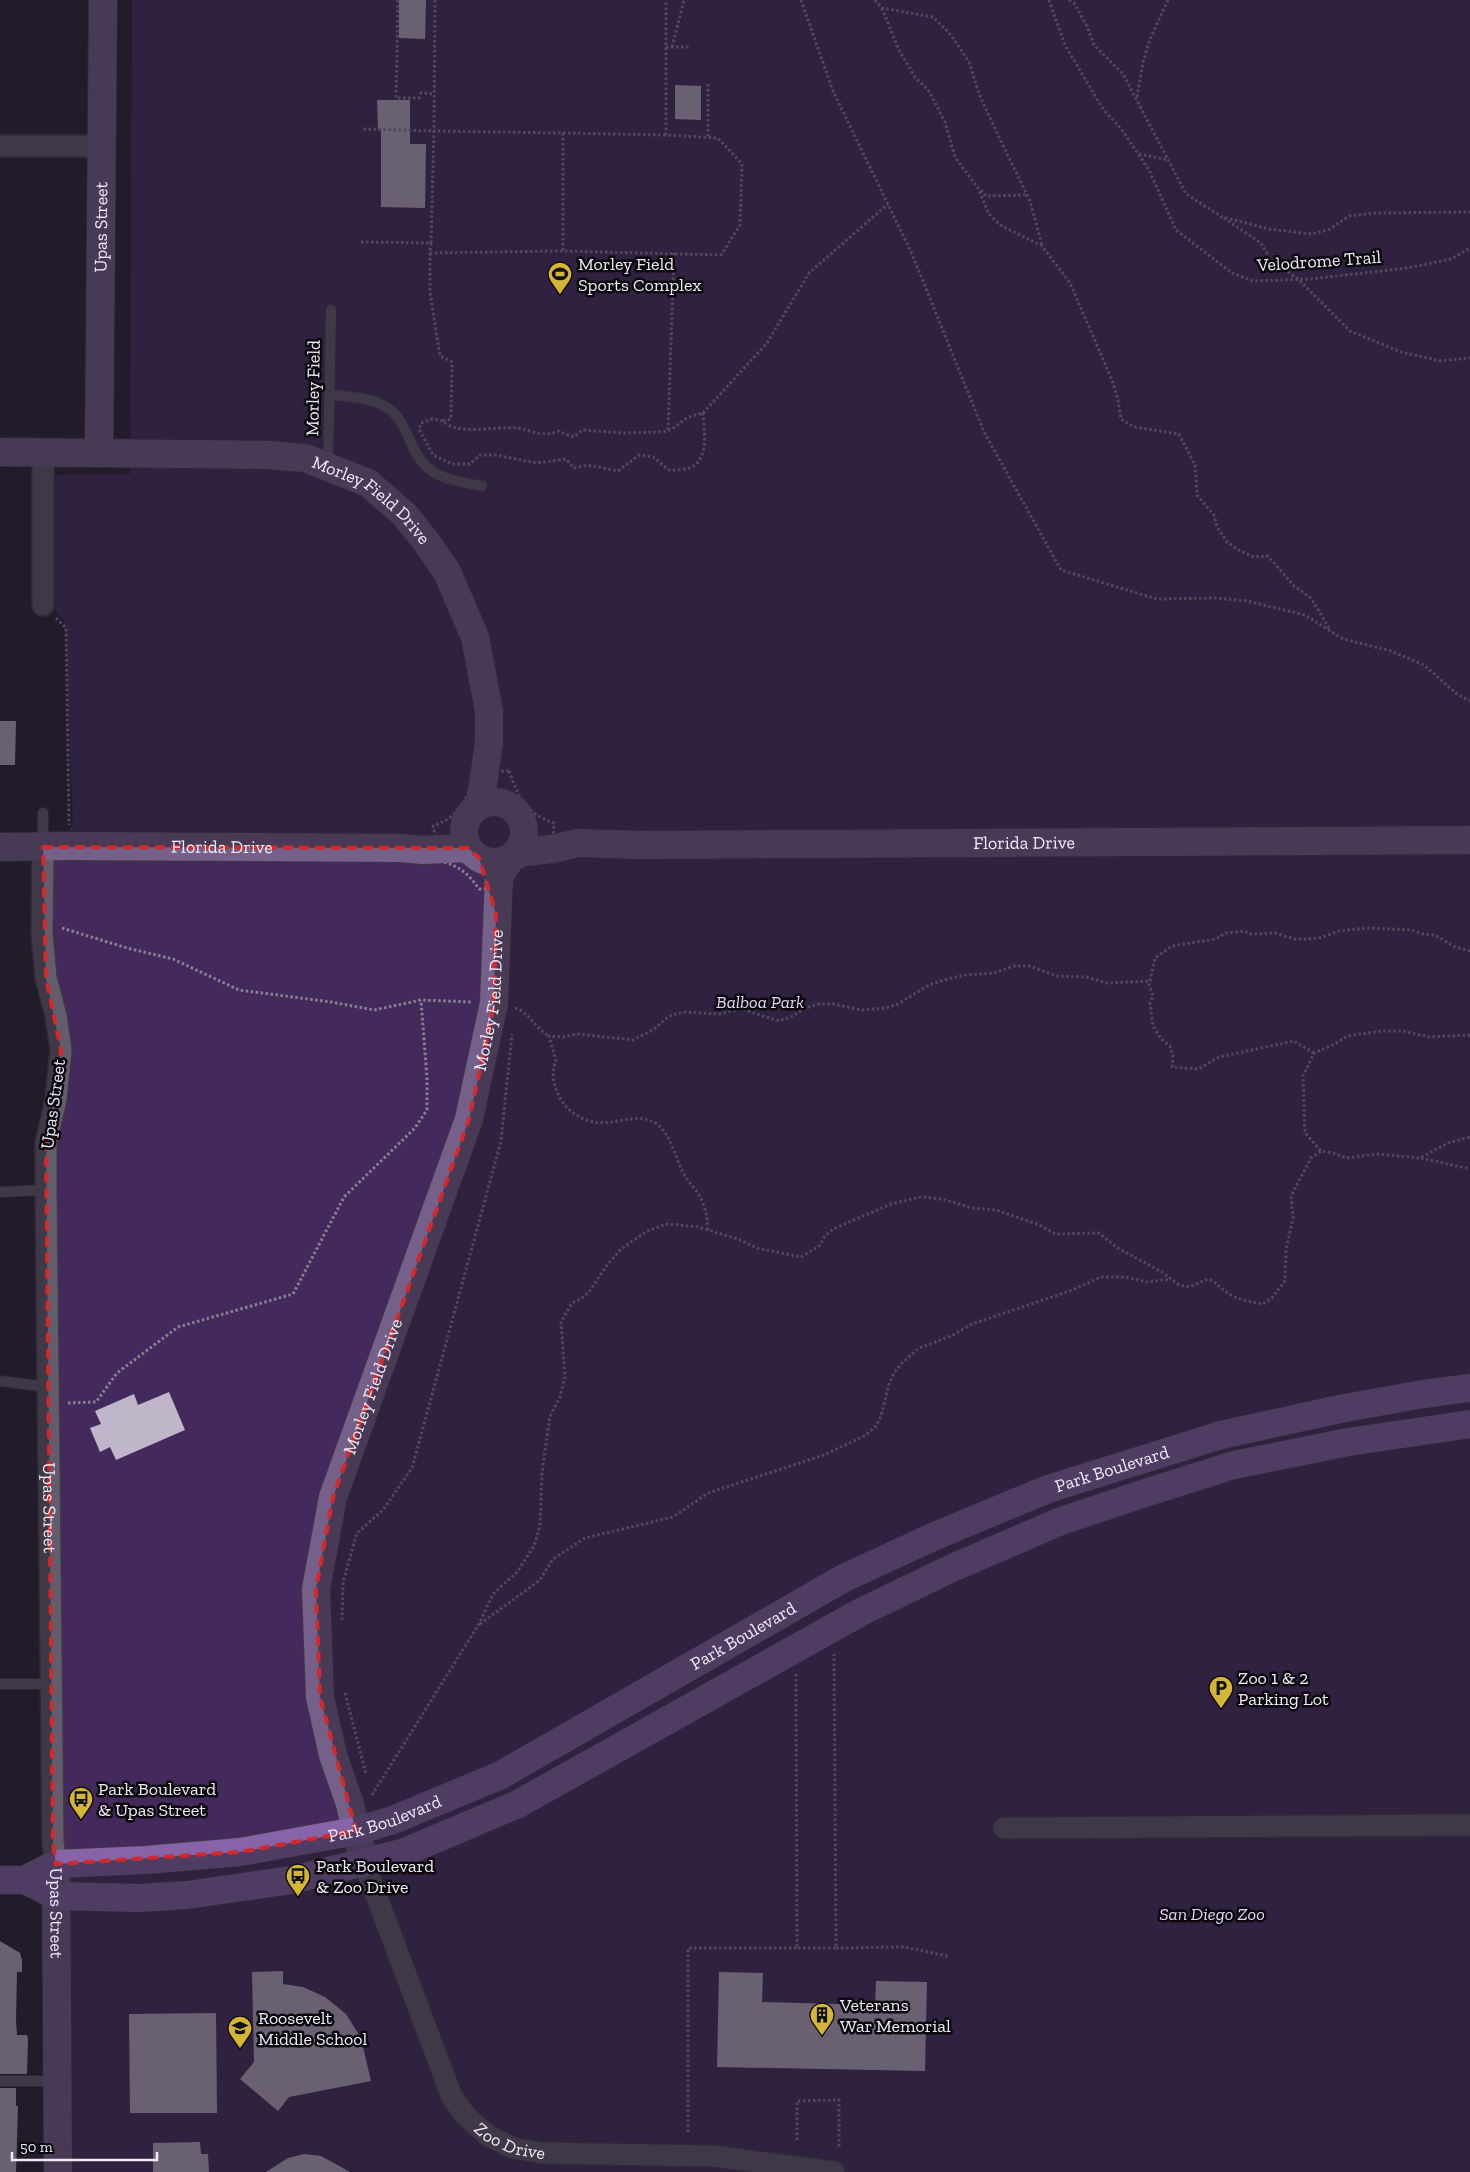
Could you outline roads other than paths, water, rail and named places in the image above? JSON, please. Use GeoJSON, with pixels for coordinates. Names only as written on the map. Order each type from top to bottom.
{"type":"FeatureCollection","features":[{"type":"Feature","properties":{"kind":"main road","name":"Park Boulevard"},"geometry":{"type":"LineString","coordinates":[[12,1880],[56,1864],[163,1859],[231,1853],[356,1831],[393,1820],[501,1775],[844,1578],[935,1536],[1048,1489],[1220,1434],[1423,1394],[1470,1388]]}},
{"type":"Feature","properties":{"kind":"main road","name":"Park Boulevard"},"geometry":{"type":"LineString","coordinates":[[12,1880],[57,1896],[139,1898],[187,1895],[292,1880],[405,1852],[518,1804],[861,1612],[950,1569],[1061,1522],[1234,1465],[1348,1442],[1470,1424]]}},
{"type":"Feature","properties":{"kind":"street","name":"Upas Street"},"geometry":{"type":"LineString","coordinates":[[99,453],[103,0]]}},
{"type":"Feature","properties":{"kind":"street"},"geometry":{"type":"LineString","coordinates":[[0,146],[101,146]]}},
{"type":"Feature","properties":{"kind":"street","name":"Morley Field Drive"},"geometry":{"type":"LineString","coordinates":[[0,452],[268,454],[305,458],[368,483],[397,508],[425,540],[447,572],[475,637],[489,711],[488,743],[474,811]]}},
{"type":"Feature","properties":{"kind":"street"},"geometry":{"type":"LineString","coordinates":[[43,453],[43,605]]}},
{"type":"Feature","properties":{"kind":"street","name":"Morley Field Drive"},"geometry":{"type":"LineString","coordinates":[[488,743],[500,772],[504,789],[516,813]]}},
{"type":"Feature","properties":{"kind":"street"},"geometry":{"type":"LineString","coordinates":[[501,802],[516,813],[524,829],[523,843],[514,855],[504,861],[490,862],[474,853],[465,827],[474,811],[501,802]]}},
{"type":"Feature","properties":{"kind":"street","name":"Florida Drive"},"geometry":{"type":"LineString","coordinates":[[402,848],[451,832],[474,811]]}},
{"type":"Feature","properties":{"kind":"street","name":"Florida Drive"},"geometry":{"type":"LineString","coordinates":[[516,813],[538,830],[578,843]]}},
{"type":"Feature","properties":{"kind":"street","name":"Florida Drive"},"geometry":{"type":"LineString","coordinates":[[514,855],[578,843],[651,845],[1470,840]]}},
{"type":"Feature","properties":{"kind":"street","name":"Upas Street"},"geometry":{"type":"LineString","coordinates":[[56,846],[42,934],[46,978],[56,1016],[61,1050],[56,1099],[46,1143],[53,1842],[57,1896],[58,2172]]}},
{"type":"Feature","properties":{"kind":"street","name":"Florida Drive"},"geometry":{"type":"LineString","coordinates":[[0,847],[402,848],[474,853]]}},
{"type":"Feature","properties":{"kind":"street","name":"Morley Field Drive"},"geometry":{"type":"LineString","coordinates":[[474,853],[491,906],[496,914]]}},
{"type":"Feature","properties":{"kind":"street","name":"Morley Field Drive"},"geometry":{"type":"LineString","coordinates":[[364,1863],[320,1697],[316,1589],[334,1498],[469,1119],[494,1003],[497,947],[496,914],[499,877],[514,855]]}},
{"type":"Feature","properties":{"kind":"street"},"geometry":{"type":"LineString","coordinates":[[1004,1828],[1470,1825]]}},
{"type":"Feature","properties":{"kind":"street","name":"Zoo Drive"},"geometry":{"type":"LineString","coordinates":[[364,1863],[452,2097],[465,2115],[487,2135],[513,2148],[542,2153],[713,2156],[834,2172]]}},
{"type":"Feature","properties":{"kind":"lane","name":"Morley Field"},"geometry":{"type":"LineString","coordinates":[[328,466],[330,310]]}},
{"type":"Feature","properties":{"kind":"lane"},"geometry":{"type":"LineString","coordinates":[[330,395],[360,397],[378,402],[390,409],[400,419],[423,463],[439,475],[454,481],[482,486]]}},
{"type":"Feature","properties":{"kind":"lane"},"geometry":{"type":"LineString","coordinates":[[43,813],[56,846]]}},
{"type":"Feature","properties":{"kind":"lane"},"geometry":{"type":"LineString","coordinates":[[0,1192],[46,1190]]}},
{"type":"Feature","properties":{"kind":"lane"},"geometry":{"type":"LineString","coordinates":[[0,1381],[48,1396]]}},
{"type":"Feature","properties":{"kind":"lane"},"geometry":{"type":"LineString","coordinates":[[0,1684],[52,1684]]}},
{"type":"Feature","properties":{"kind":"lane"},"geometry":{"type":"LineString","coordinates":[[0,2082],[57,2081]]}},
{"type":"Feature","properties":{"kind":"place","name":"Morley Field Sports Complex"},"geometry":{"type":"Point","coordinates":[560,295]}},
{"type":"Feature","properties":{"kind":"place","name":"Zoo 1 & 2 Parking Lot"},"geometry":{"type":"Point","coordinates":[1221,1709]}},
{"type":"Feature","properties":{"kind":"place","name":"Park Boulevard & Upas Street"},"geometry":{"type":"Point","coordinates":[81,1820]}},
{"type":"Feature","properties":{"kind":"place","name":"Park Boulevard & Zoo Drive"},"geometry":{"type":"Point","coordinates":[298,1897]}},
{"type":"Feature","properties":{"kind":"place","name":"Veterans War Memorial"},"geometry":{"type":"Point","coordinates":[822,2036]}},
{"type":"Feature","properties":{"kind":"place","name":"Roosevelt Middle School"},"geometry":{"type":"Point","coordinates":[240,2049]}},
{"type":"Feature","properties":{"kind":"park label","name":"Balboa Park"},"geometry":{"type":"Point","coordinates":[760,1002]}},
{"type":"Feature","properties":{"kind":"park label","name":"San Diego Zoo"},"geometry":{"type":"Point","coordinates":[1212,1914]}}]}
